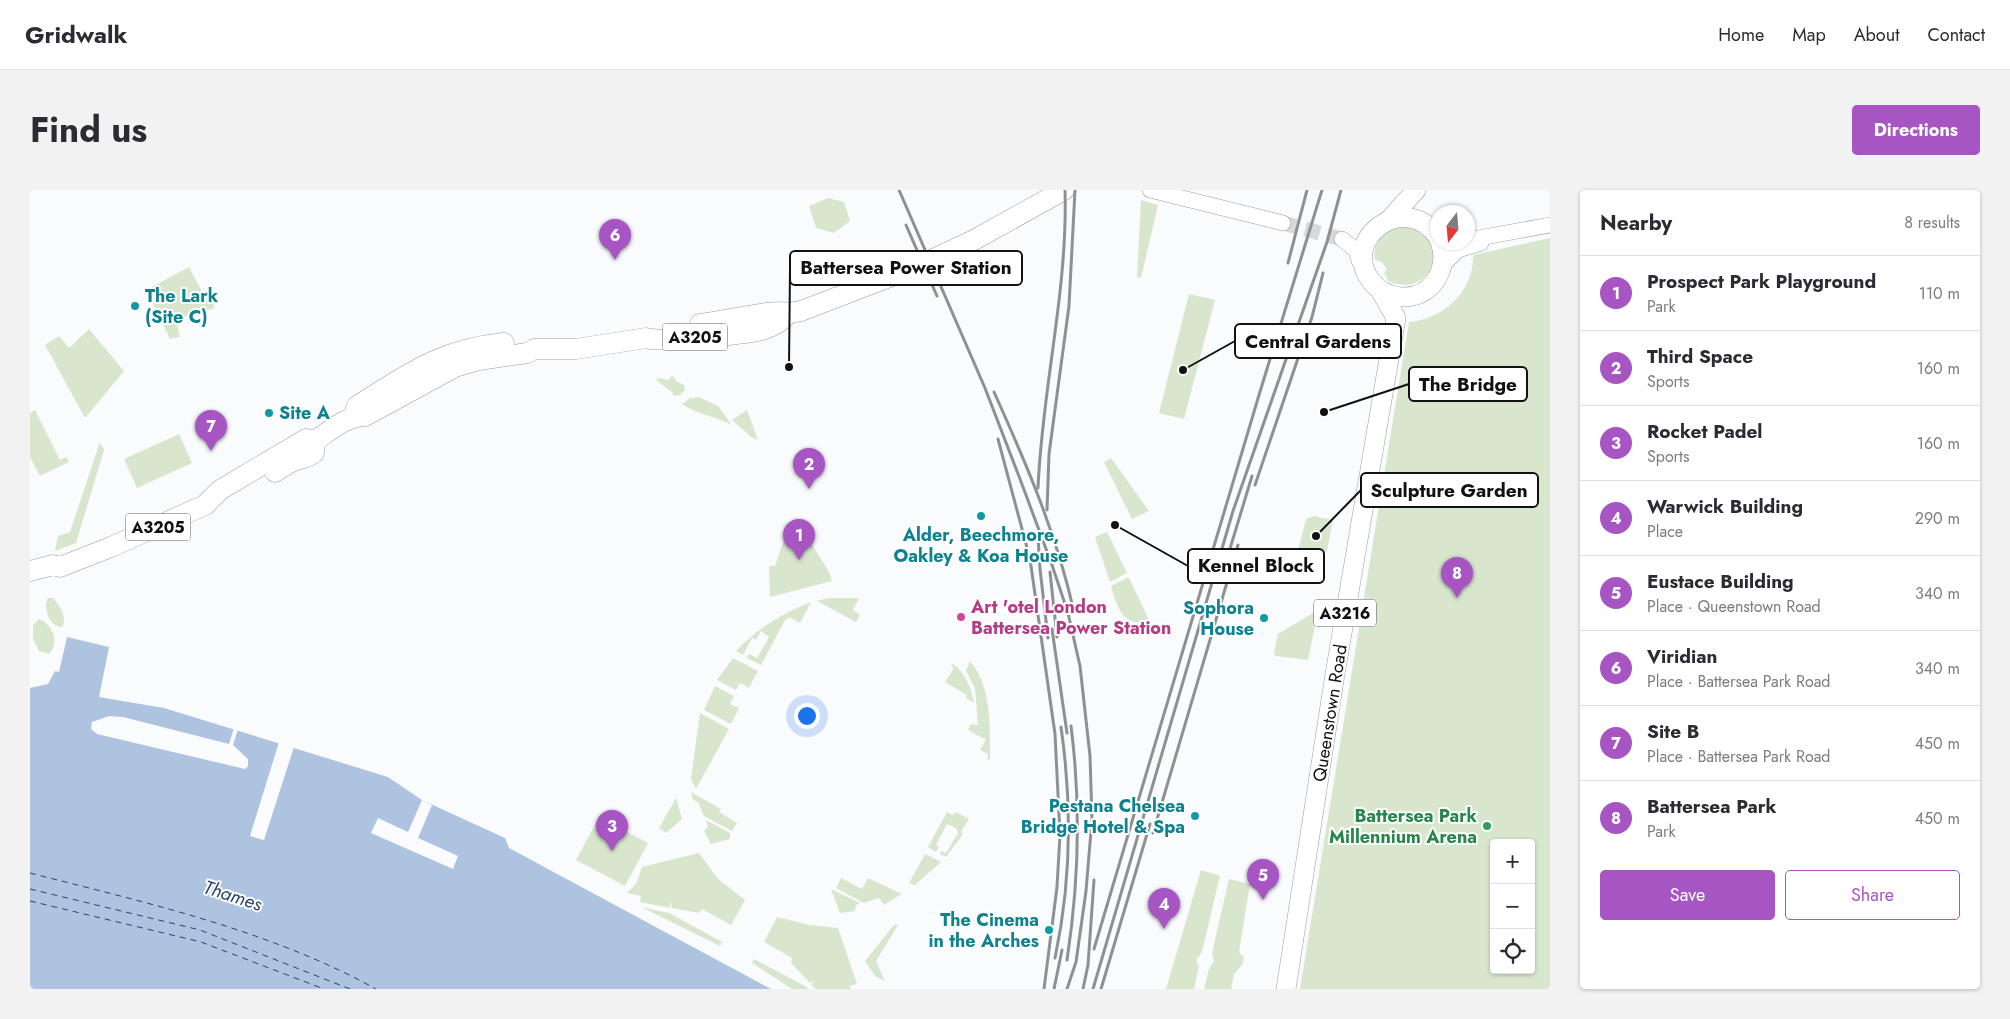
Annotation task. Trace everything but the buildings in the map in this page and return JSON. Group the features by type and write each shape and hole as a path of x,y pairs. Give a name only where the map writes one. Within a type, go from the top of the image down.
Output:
{"highway":[{"name":"A3205","path":"30,582 55,574 60,567 111,547 205,505 222,503 296,460 309,456 314,453 315,441 354,416 356,406 418,367 446,354 476,346 524,342 534,349 576,349 646,338 670,340 757,331 781,322 788,314 895,276 974,240 1064,190"},
{"name":"A3205","path":"30,571 52,565 60,567"}],"main road":[{"path":"1430,223 1416,192 1390,219 1379,225 1370,234 1365,246 1364,265 1370,280 1380,290 1396,318 1420,293 1433,284 1442,266 1441,250"},
{"path":"1390,219 1410,218 1430,230"},
{"path":"1380,290 1401,297 1420,293"},
{"name":"Queenstown Road","path":"1286,989 1336,672 1396,318"}],"street":[{"path":"1150,190 1283,223"},
{"path":"1442,266 1458,250 1498,236 1550,225"},
{"path":"1475,238 1489,235 1498,236"}],"green space":[{"path":"828,198 844,202 850,221 834,233 816,228 809,206"},
{"path":"1141,200 1158,205 1141,278 1137,277"},
{"path":"1395,226 1415,227 1430,242 1430,250 1434,250 1431,268 1427,274 1422,279 1410,284 1402,285 1388,281 1384,272 1387,270 1382,262 1375,260 1374,254 1377,244"},
{"path":"1550,238 1550,989 1300,989 1409,322 1422,320 1434,315 1455,301 1468,280 1472,268 1473,255"},
{"path":"189,267 203,294 207,292 215,308 176,319 180,337 170,339 146,290"},
{"path":"1189,294 1215,300 1184,419 1159,413"},
{"path":"89,329 124,371 85,418 45,345 59,336 69,348"},
{"path":"672,375 677,382 684,385 685,390 680,395 673,396 673,393 656,380 660,378 669,380"},
{"path":"699,397 718,406 732,425 694,411 682,404 690,398"},
{"path":"35,410 60,460 66,457 69,462 40,476 30,457 30,413"},
{"path":"747,410 758,440 751,437 732,420"},
{"path":"179,434 192,463 137,488 124,459"},
{"path":"100,442 104,450 76,543 55,551 58,536 70,532"},
{"path":"1111,458 1149,511 1132,519 1104,462"},
{"path":"1314,516 1333,520 1327,551 1304,566 1297,555 1306,519"},
{"path":"799,523 829,572 832,581 770,597 769,566 775,566 784,540"},
{"path":"1107,532 1127,573 1110,582 1095,537"},
{"path":"1129,578 1149,620 1133,622 1122,614 1111,586"},
{"path":"48,598 53,598 64,616 62,627 54,624 48,615 46,603"},
{"path":"828,598 859,598 853,610 860,615 856,622 817,601"},
{"path":"811,602 800,623 789,617 785,620 761,665 747,658 749,654 757,658 769,637 761,631 756,640 752,638 743,655 736,651 770,622"},
{"path":"1318,610 1308,660 1275,656 1278,634"},
{"path":"39,619 48,625 53,634 54,645 49,654 39,651 33,639 33,625"},
{"path":"733,658 758,671 749,688 740,683 736,690 717,680"},
{"path":"970,661 977,671 986,695 990,734 990,759 987,760 988,754 980,750 986,740 968,730 971,724 978,725 975,688 966,671"},
{"path":"952,664 964,676 974,703 966,698 967,695 945,682 954,668 951,666"},
{"path":"715,686 734,696 730,704 739,708 731,724 704,710"},
{"path":"700,713 729,729 696,789 691,779"},
{"path":"691,792 721,809 719,812 737,823 732,831 704,816 698,802 693,800"},
{"path":"676,798 682,819 666,833 659,828"},
{"path":"947,812 953,815 956,812 969,819 961,832 963,834 946,857 940,854 941,851 946,853 958,833 956,828 947,824 936,845 939,847 936,852 928,847"},
{"path":"599,817 648,843 625,886 576,860"},
{"path":"706,820 730,833 730,839 711,844 704,831 708,827"},
{"path":"699,853 718,879 745,900 731,925 702,909 699,913 672,908 671,902 670,908 640,902 641,896 627,893 636,884 642,867"},
{"path":"925,854 941,862 915,885 909,883"},
{"path":"1201,870 1220,876 1202,952 1196,960 1199,966 1194,989 1166,989"},
{"path":"841,878 862,889 868,878 902,894 884,905 879,898 864,903 836,888"},
{"path":"1229,879 1250,884 1239,952 1244,957 1242,965 1234,974 1231,989 1204,989 1209,969 1214,961 1212,953"},
{"path":"831,889 860,903 856,905 855,911 840,913"},
{"path":"641,907 669,913 722,942 720,946"},
{"path":"777,917 810,925 838,928 857,984 850,986 851,989 816,989 811,985 815,980 810,983 791,963 792,958 764,942"},
{"path":"894,925 898,925 876,961 885,981 875,976 865,961"},
{"path":"754,959 808,989 792,989 752,963"}],"water":[{"name":"Thames","path":"67,637 109,647 99,697 164,708 388,777 422,800 505,838 509,848 771,989 30,989 30,688 48,684 55,671 59,672"}],"pier":[{"path":"109,716 123,717 229,744 234,728 238,729 233,745 248,759 248,766 245,769 97,734 91,729 92,722"},
{"path":"279,742 294,747 264,840 250,836"},
{"path":"422,800 432,805 418,838 458,856 453,869 371,833 378,818 408,832"}],"ferry route":[{"path":"30,873 163,907 250,934 335,968 376,989"},
{"path":"30,889 200,930 350,989"},
{"path":"30,901 201,942 324,989"}],"tunnel":[{"path":"1283,223 1342,239"}],"railway":[{"path":"899,190 985,388 1020,479 1068,613 1080,666 1090,756 1092,819 1086,891 1076,962 1067,989"},
{"path":"1038,488 1044,413 1063,265 1065,190"},
{"path":"1047,510 1049,454 1069,306 1075,190"},
{"path":"1288,263 1307,190"},
{"path":"1094,949 1322,190"},
{"path":"1093,989 1233,511 1327,242 1341,190"},
{"path":"906,225 937,296"},
{"path":"1255,485 1312,317 1323,273"},
{"path":"994,392 1050,527 1074,612"},
{"path":"998,439 1030,559 1055,734 1060,835 1057,887 1044,989"},
{"path":"1229,552 1252,476"},
{"path":"1038,536 1048,638"},
{"path":"1153,833 1238,545"},
{"path":"1050,572 1057,637"},
{"path":"1052,629 1067,733"},
{"path":"1067,960 1074,902 1077,843 1076,784 1071,726"},
{"path":"1055,958 1064,901 1068,843 1067,785 1061,727"},
{"path":"1101,989 1150,824"},
{"path":"1083,989 1088,965 1094,880"},
{"path":"1054,989 1062,950"}],"place":[{"name":"Viridian","path":"615,260"},
{"name":"The Lark (Site C)","path":"135,306"},
{"name":"Battersea Power Station","path":"789,367"},
{"name":"Central Gardens","path":"1183,370"},
{"name":"The Bridge","path":"1324,412"},
{"name":"Site A","path":"269,413"},
{"name":"Site B","path":"211,451"},
{"name":"Third Space","path":"809,489"},
{"name":"Alder, Beechmore, Oakley & Koa House","path":"981,516"},
{"name":"Kennel Block","path":"1115,525"},
{"name":"Sculpture Garden","path":"1316,536"},
{"name":"Prospect Park Playground","path":"799,560"},
{"name":"Battersea Park","path":"1457,598"},
{"name":"Art 'otel London Battersea Power Station","path":"961,617"},
{"name":"Sophora House","path":"1264,618"},
{"name":"Pestana Chelsea Bridge Hotel & Spa","path":"1195,816"},
{"name":"Battersea Park Millennium Arena","path":"1487,826"},
{"name":"Rocket Padel","path":"612,851"},
{"name":"Eustace Building","path":"1263,900"},
{"name":"Warwick Building","path":"1164,929"},
{"name":"The Cinema in the Arches","path":"1049,930"}]}
